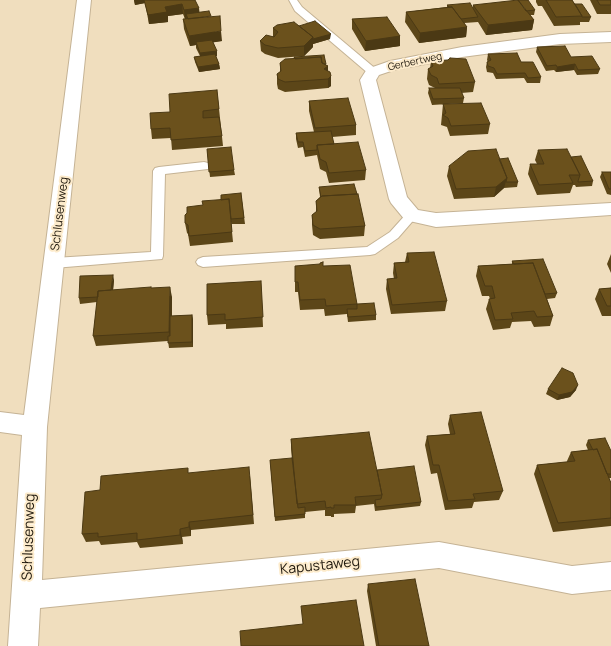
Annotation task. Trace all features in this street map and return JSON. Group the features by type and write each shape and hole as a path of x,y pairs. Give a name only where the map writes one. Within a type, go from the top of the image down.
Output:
{"street":[{"name":"Schlusenweg","path":"23,646 27,595 35,427 84,0"},
{"name":"Gerbertweg","path":"412,215 398,199 368,80 373,72 390,66 509,45 611,37"},
{"path":"412,215 436,220 611,209"},
{"path":"0,422 35,427"},
{"name":"Kapustaweg","path":"27,595 439,555 572,580 611,576"}],"lane":[{"path":"293,0 298,9 373,72"},
{"path":"54,263 157,256 159,171 204,166"},
{"path":"203,262 370,251 394,235 412,215"}],"building":[{"path":"144,0 195,0 199,8 184,10 182,4 165,7 167,12 148,15"},
{"path":"518,0 534,20 488,25 473,5"},
{"path":"518,0 528,0 535,10 526,11"},
{"path":"546,0 572,0 582,16 556,17"},
{"path":"597,0 611,0 611,5 600,5"},
{"path":"470,3 478,17 461,19 452,7 447,5"},
{"path":"575,4 582,4 591,17 582,17"},
{"path":"452,7 467,27 420,33 406,12"},
{"path":"209,11 211,16 188,19 186,14"},
{"path":"220,16 221,31 189,36 183,19"},
{"path":"387,17 400,36 366,41 352,19"},
{"path":"315,21 331,34 313,39 313,37 299,26"},
{"path":"294,22 313,37 304,46 278,48 265,45 260,41 266,35 274,37 278,32 273,28 277,25"},
{"path":"212,40 217,51 200,53 196,42"},
{"path":"565,46 571,57 592,56 600,69 578,70 575,64 557,67 556,65 547,66 537,47"},
{"path":"517,53 521,62 533,62 541,77 528,78 525,73 497,74 494,68 488,66 487,62 491,60 488,54"},
{"path":"215,54 219,64 198,67 194,57"},
{"path":"324,55 326,64 322,63 321,57 295,59 294,57"},
{"path":"321,57 322,63 328,66 324,69 330,72 331,76 328,79 285,82 278,79 277,74 281,71 280,63 285,59"},
{"path":"450,58 466,59 475,82 439,84 437,78 431,75 428,69 433,66 431,61 448,60"},
{"path":"429,88 460,88 464,98 433,99"},
{"path":"217,90 219,109 203,111 203,118 219,117 222,136 171,140 170,128 151,129 150,113 170,112 169,94"},
{"path":"348,98 356,125 315,128 309,101"},
{"path":"481,103 490,124 451,126 448,118 443,115 446,113 443,104"},
{"path":"331,131 334,144 317,145 317,150 305,151 303,142 298,142 296,133"},
{"path":"358,142 366,170 329,173 326,162 320,159 317,145"},
{"path":"231,147 234,170 209,172 207,149"},
{"path":"496,149 507,178 496,187 456,189 449,166 468,151"},
{"path":"567,149 580,175 569,175 573,183 539,185 530,164 544,164 538,150"},
{"path":"581,156 593,181 578,182 580,175 571,157"},
{"path":"508,158 518,182 506,182 507,178 499,159"},
{"path":"602,172 611,172 611,189 609,189"},
{"path":"354,184 357,194 321,197 319,187"},
{"path":"241,193 244,218 231,219 229,199 221,200 221,195"},
{"path":"358,194 365,226 320,229 313,225 312,215 317,211 316,201 322,196"},
{"path":"229,199 232,232 189,236 188,225 185,223 187,207 203,205 202,201"},
{"path":"434,252 447,301 392,305 387,279 397,278 394,263 409,262 407,253"},
{"path":"543,259 557,293 545,294 533,263 514,264 512,261"},
{"path":"323,262 323,266 350,265 357,304 326,306 325,299 300,300 298,282 295,282 295,266 320,264"},
{"path":"533,263 553,316 537,317 534,311 511,313 513,319 495,320 489,299 495,298 492,286 485,286 478,266"},
{"path":"113,275 111,290 98,291 98,297 79,298 80,276"},
{"path":"261,281 263,317 225,320 225,314 207,315 207,284"},
{"path":"170,287 169,332 93,336 98,291"},
{"path":"611,288 611,306 607,306 599,289"},
{"path":"374,303 376,315 348,317 347,309 357,309 357,304"},
{"path":"192,315 192,342 168,343 168,336 170,336 170,316"},
{"path":"562,368 573,373 578,385 572,392 559,395 548,389"},
{"path":"481,412 503,491 473,494 475,499 448,501 439,465 433,465 427,436 455,434 450,415"},
{"path":"369,432 382,495 355,497 356,505 334,505 334,508 326,508 325,501 297,504 291,439"},
{"path":"605,438 611,451 611,474 607,474 597,449 593,450 588,440"},
{"path":"597,449 611,483 611,518 558,523 537,465 575,461 571,452"},
{"path":"292,458 298,508 305,507 305,514 275,517 270,460"},
{"path":"414,466 421,502 376,507 375,500 381,499 382,495 377,470"},
{"path":"249,467 253,515 189,522 189,527 180,529 180,535 137,540 137,533 98,537 98,533 82,534 85,492 100,490 101,476 188,468 188,473"},
{"path":"415,579 429,646 379,646 368,584"},
{"path":"356,600 364,646 241,646 240,631 303,624 301,606"}]}
